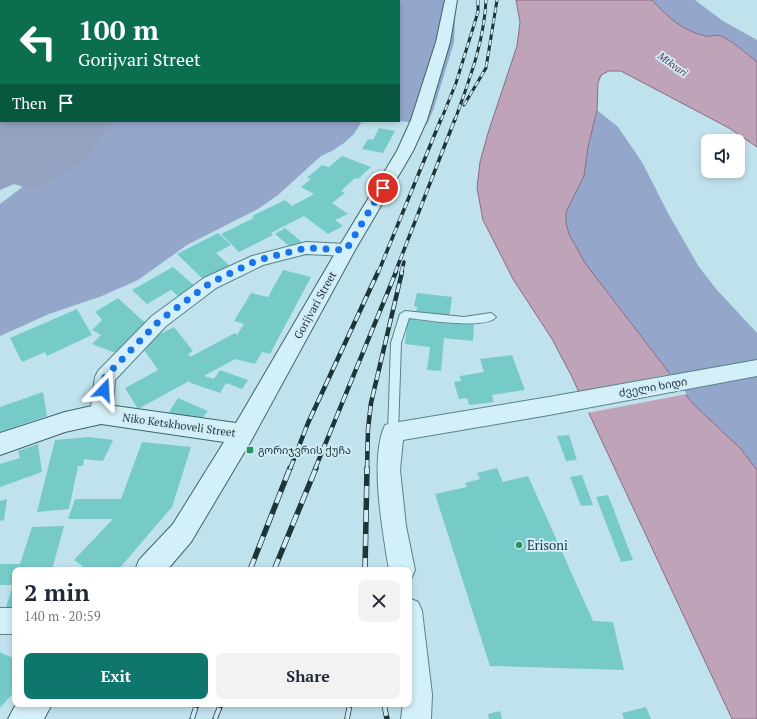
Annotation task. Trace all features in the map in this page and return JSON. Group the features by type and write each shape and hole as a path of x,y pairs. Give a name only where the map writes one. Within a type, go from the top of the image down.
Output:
{"main road":[{"name":"Gorijvari Street","path":"152,567 182,533 242,434 346,250 405,150 419,120 443,42 451,0"},
{"name":"Niko Ketskhoveli Street","path":"0,444 65,422 101,414 242,434"},
{"path":"24,719 34,707"}],"street":[{"path":"101,414 105,377 159,321 210,283 258,260 306,248 346,250"},
{"name":"ძველი ხიდი","path":"393,432 548,406 757,368"},
{"path":"393,432 389,470 394,526 401,567"},
{"path":"0,621 12,621"},
{"path":"412,639 418,694 416,719"}],"lane":[{"path":"393,432 396,342 405,314 464,321 491,318"}],"shaded area":[{"path":"400,0 456,0 454,42 434,108 427,124 400,121"},
{"path":"652,0 695,0 723,21 757,40 757,62 724,37 719,35 706,36 697,34 683,27 670,18"},
{"path":"597,110 618,127 642,162 669,215 699,267 717,290 757,333 757,470 740,448 693,404 585,263 569,234 566,223 566,212 584,176 588,147"},
{"path":"0,122 112,122 83,162 33,190 14,184 0,190"},
{"path":"100,122 361,122 354,134 344,143 321,156 278,195 258,209 187,245 138,280 102,296 49,314 0,336 0,204 46,169"}],"water":[{"name":"Mtkvari","path":"516,0 652,0 670,18 683,27 697,34 706,36 719,35 724,37 757,62 757,147 745,139 745,134 738,134 621,71 609,71 601,75 598,83 597,110 588,147 584,176 566,212 566,223 569,234 585,263 693,404 740,448 757,470 757,719 732,719 571,375 552,339 513,279 483,220 477,188 480,162 517,46 520,22"}],"pier":[{"path":"672,374 687,394 587,413 577,392"}],"building":[{"path":"379,128 395,131 383,153 362,149 368,139 373,140"},
{"path":"342,156 371,167 358,179 355,178 341,191 345,193 332,203 348,214 335,220 343,226 328,234 304,216 271,233 273,235 239,252 221,234 254,218 252,216 285,200 292,206 314,194 301,187 311,179 307,178 322,165 329,167"},
{"path":"285,228 303,243 289,246 275,234"},
{"path":"218,233 231,245 216,253 229,265 204,280 177,254"},
{"path":"173,267 196,287 179,297 171,290 147,304 132,290"},
{"path":"283,270 311,277 270,354 262,352 255,364 235,359 204,376 214,379 220,370 248,380 242,389 226,383 220,393 189,381 138,409 125,388 158,370 140,344 174,327 193,351 188,354 190,357 235,333 237,335 244,324 234,321 251,293 268,297"},
{"path":"417,293 452,297 449,319 416,315 417,307 414,306"},
{"path":"118,298 143,321 150,324 121,355 92,344 101,335 92,330 102,320 95,312"},
{"path":"77,309 92,335 47,356 45,352 22,362 10,338"},
{"path":"408,316 474,323 473,341 444,338 441,371 427,370 430,347 405,344"},
{"path":"512,355 525,390 492,395 494,402 469,405 467,398 459,399 454,382 461,381 460,376 484,372 480,359"},
{"path":"43,392 47,416 0,432 0,407"},
{"path":"178,398 208,411 198,423 168,414"},
{"path":"569,435 577,460 566,461 557,436"},
{"path":"89,437 113,440 103,461 84,459 83,466 78,466 69,509 37,512 55,440"},
{"path":"142,442 191,447 172,507 121,567 84,567 74,560 113,519 68,519 75,499 121,499"},
{"path":"38,444 42,472 0,487 0,464 20,458 18,451"},
{"path":"497,468 503,482 528,476 593,621 613,622 624,670 490,666 435,494 467,487 465,483 480,479 477,473"},
{"path":"582,475 593,505 581,506 570,477"},
{"path":"608,495 633,560 621,562 596,497"},
{"path":"7,499 4,520 0,521 0,501"},
{"path":"64,526 53,567 12,567 12,585 0,585 0,564 20,564 32,527"},
{"path":"12,588 12,609 5,610"},
{"path":"0,652 12,658 12,694 0,708"},
{"path":"646,707 651,719 624,719 622,713"},
{"path":"500,711 502,719 489,719 488,714"}],"railway":[{"path":"441,120 456,83 478,12 478,0"},
{"path":"455,120 479,46 485,16 486,0"},
{"path":"464,105 486,68 497,0"},
{"path":"378,273 441,119"},
{"path":"395,273 455,119"},
{"path":"401,273 404,262"},
{"path":"290,469 308,423 378,272"},
{"path":"315,469 396,272"},
{"path":"367,469 368,429 371,403 402,272"},
{"path":"251,567 290,468"},
{"path":"275,567 316,468"},
{"path":"365,567 367,468"},
{"path":"192,719 196,707"},
{"path":"215,719 220,707"},
{"path":"347,719 349,707"},
{"path":"385,707 387,719"}],"place":[{"name":"გორიჯვრის ქუჩა","path":"250,450"},
{"name":"Erisoni","path":"519,545"}],"route":[{"path":"104,390 105,377 159,321 210,283 258,260 306,248 346,250 383,188"}]}
